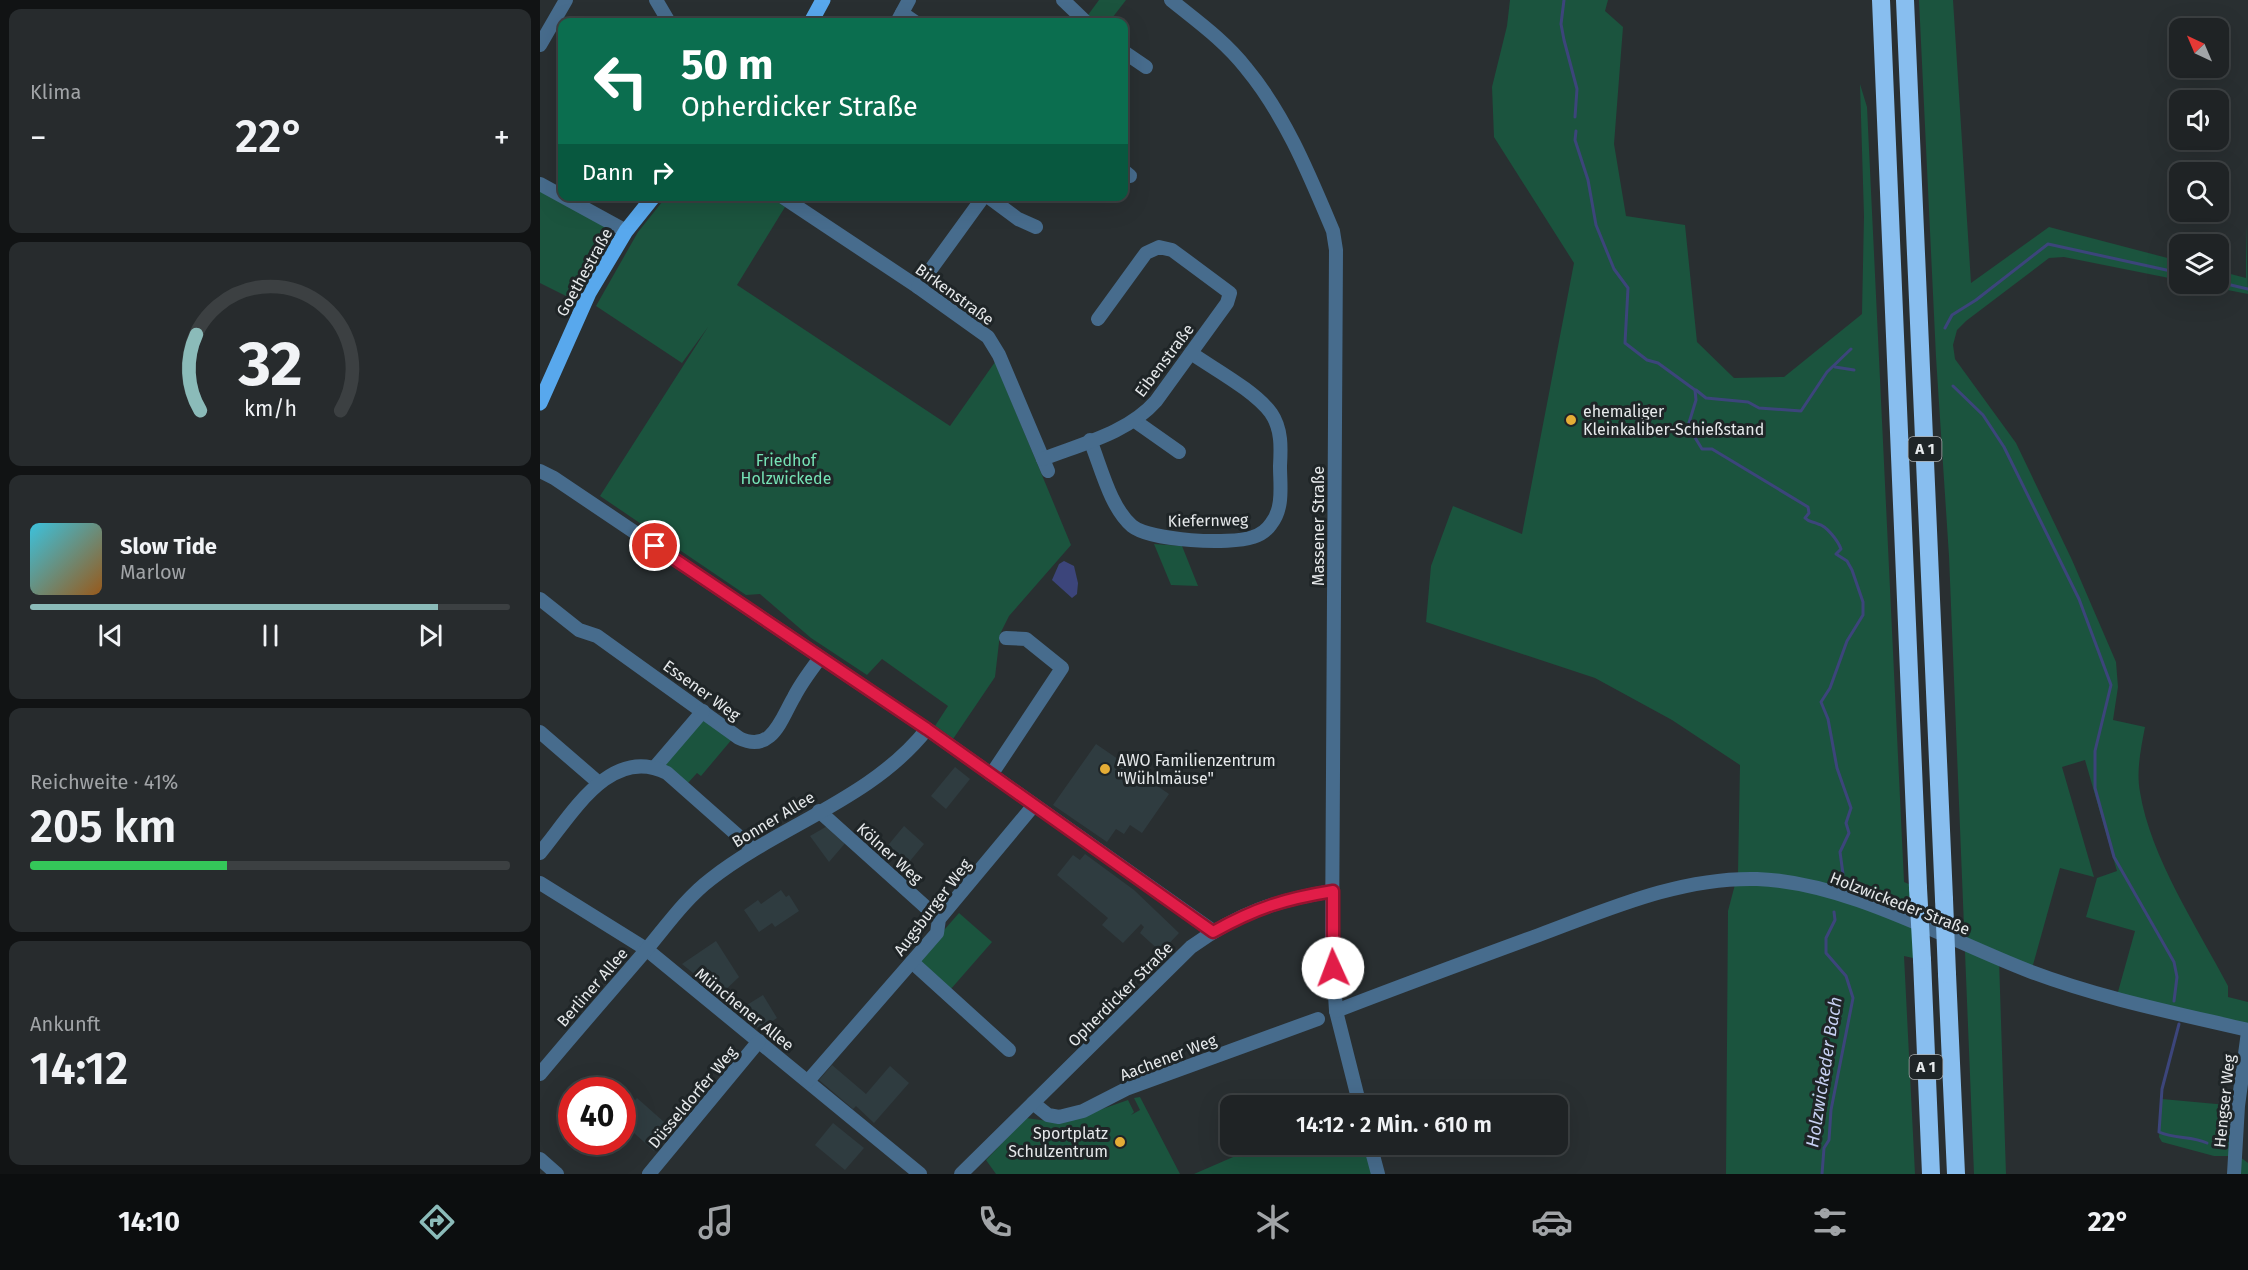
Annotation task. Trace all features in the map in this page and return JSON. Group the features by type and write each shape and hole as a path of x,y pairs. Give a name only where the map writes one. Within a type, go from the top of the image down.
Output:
{"highway":[{"name":"A 1","path":"1881,0 1931,1174"},
{"name":"A 1","path":"1905,0 1956,1174"}],"main road":[{"path":"814,18 823,0"},
{"name":"Goethestraße","path":"540,403 589,293 626,231 650,201"}],"street":[{"path":"540,45 544,28 566,0"},
{"path":"656,0 667,18"},
{"path":"899,18 909,0"},
{"path":"1063,0 1082,18"},
{"name":"Massener Straße","path":"1171,0 1221,41 1246,66 1271,101 1333,231 1336,250 1332,946 1336,1011 1357,1095"},
{"path":"1128,55 1146,68"},
{"path":"540,184 558,194"},
{"path":"571,201 626,231"},
{"name":"Birkenstraße","path":"789,201 976,326 992,342 1046,465"},
{"path":"918,287 981,201"},
{"path":"992,201 1018,219 1036,227"},
{"name":"Eibenstraße","path":"1046,465 1090,440 1135,421 1156,401 1227,303 1230,293 1172,249 1159,247 1146,254 1098,319"},
{"name":"Kiefernweg","path":"1090,440 1117,506 1126,520 1139,531 1161,538 1239,539 1253,537 1265,530 1273,521 1280,505 1281,446 1277,424 1260,402 1191,353"},
{"path":"1135,421 1179,452"},
{"path":"540,471 927,729 1213,932"},
{"path":"540,481 562,486"},
{"name":"Essener Weg","path":"540,600 579,630 597,636 745,741 757,742 767,739 779,728 795,694 820,658"},
{"path":"991,775 1062,668 1026,639 1006,638"},
{"path":"655,767 703,711"},
{"name":"Bonner Allee","path":"646,950 692,896 753,849 883,773 916,743 927,729"},
{"path":"540,732 599,783"},
{"path":"540,853 599,783 621,769 640,765 655,767 667,773 753,849"},
{"name":"Augsburger Weg","path":"808,1081 937,933 939,919 1034,805"},
{"name":"Kölner Weg","path":"819,811 939,919"},
{"name":"Holzwickeder Straße","path":"1336,1011 1636,899 1715,880 1756,879 1795,883 1847,897 2068,985 2130,1003 2248,1031"},
{"name":"Münchener Allee","path":"540,883 646,950 920,1174"},
{"name":"Opherdicker Straße","path":"961,1174 1191,947 1252,911 1286,899 1333,891"},
{"name":"Berliner Allee","path":"542,1067 646,950"},
{"path":"912,962 1009,1050"},
{"name":"Aachener Weg","path":"1033,1103 1048,1115 1059,1117 1083,1111 1136,1085 1318,1019"},
{"name":"Hengser Weg","path":"2234,1174 2238,1106 2248,1031"},
{"name":"Düsseldorfer Weg","path":"649,1174 759,1041"},
{"path":"1373,1155 1378,1174"},
{"path":"540,1159 557,1174"}],"shaded area":[{"name":"AWO Familienzentrum \"Wühlmäuse\"","path":"1096,744 1169,794 1142,833 1130,825 1124,834 1116,829 1107,842 1053,805"},
{"path":"955,767 970,779 946,809 931,796"},
{"path":"829,825 847,841 829,862 810,836"},
{"path":"904,826 924,844 905,867 885,849"},
{"path":"1085,854 1134,890 1179,933 1161,952 1140,933 1144,927 1141,924 1123,943 1102,925 1108,918 1057,875 1073,855 1080,860"},
{"path":"781,890 786,897 789,895 799,911 775,927 772,923 759,932 744,910 758,900 761,904"},
{"path":"716,941 739,977 720,995 682,964"},
{"path":"763,995 777,1018 760,1029 746,1018 742,1008"},
{"path":"832,1065 866,1094 890,1066 909,1083 874,1123 856,1106 853,1109 819,1080"},
{"path":"636,1099 673,1130 654,1151 636,1135"},
{"path":"833,1123 864,1148 845,1170 815,1145"}],"green space":[{"path":"1099,0 1126,0 1112,18 1091,18 1088,15"},
{"path":"1510,0 1608,0 1605,11 1623,27 1614,144 1626,216 1685,225 1697,342 1734,378 1784,377 1862,314 1864,216 1860,84 1867,107 1904,882 1918,888 1922,960 1904,956 1915,1174 1726,1174 1728,911 1738,873 1740,765 1672,720 1595,678 1426,622 1431,566 1453,506 1522,534 1574,263 1494,137 1492,87 1507,26"},
{"path":"1919,0 1953,0 1971,283 2049,227 2169,258 2169,278 2064,257 2049,258 1966,321 1957,330 1953,345 1955,359 2016,443 2072,560 2116,662 2118,687 2113,720 2145,727 2140,760 2140,792 2145,816 2164,866 2228,986 2228,997 2248,1002 2248,1030 2116,999 2135,931 2086,917 2097,878 2117,871 2085,760 2062,767 2094,877 2060,868 2031,972 1999,960 2006,1174 1974,1174 1949,556 1936,357"},
{"path":"540,190 614,229 574,300 540,283"},
{"name":"Friedhof Holzwickede","path":"663,201 776,201 785,207 737,285 950,426 995,362 1071,545 1009,616 1000,634 995,677 953,739 935,726 948,706 882,659 867,675 811,638 760,594 746,595 600,496 708,327 682,363 596,306 638,232"},
{"path":"2246,224 2248,294 2229,290 2229,274 2246,278"},
{"path":"1154,544 1182,546 1198,586 1171,585"},
{"path":"704,719 733,738 701,776 697,773 687,784 666,766 666,761"},
{"path":"959,913 992,942 950,990 917,961"},
{"path":"1140,1097 1180,1174 996,1174 986,1160 1026,1118 1062,1123 1128,1100 1134,1112 1131,1115 1140,1110 1134,1098"},
{"path":"2162,1099 2238,1106 2240,1157 2248,1163 2248,1174 2234,1174 2235,1156 2214,1156 2162,1142 2159,1137"},
{"path":"1238,1155 1371,1155 1376,1174 1194,1174"}],"water":[{"path":"1064,561 1074,566 1078,583 1077,594 1072,598 1052,580 1059,564"}],"waterway":[{"name":"Holzwickeder Bach","path":"1564,0 1561,24 1577,89 1575,117"},
{"name":"Holzwickeder Bach","path":"1576,131 1575,140 1588,180 1596,225 1614,269 1628,288 1625,343 1647,360 1658,363 1695,390 1696,400 1688,426 1702,449 1712,449 1808,507 1809,513 1805,518 1821,525 1832,534 1841,549 1836,554 1847,561 1852,570 1863,602 1863,615 1847,641 1830,688 1821,702 1828,719 1837,768 1851,808 1846,823 1849,833 1840,852 1843,874"},
{"path":"1945,328 1952,315 1976,300 2048,244 2169,271"},
{"path":"2229,285 2248,289"},
{"path":"1696,390 1706,398 1748,402 1759,408 1801,411 1827,372 1851,349"},
{"path":"1835,367 1854,370"},
{"path":"1953,386 1983,415 2004,447 2079,599 2111,685 2095,751 2095,788 2114,857 2174,962 2177,977 2174,1001"},
{"name":"Holzwickeder Bach","path":"1822,1174 1824,1148 1829,1140 1831,1110 1853,998 1846,976 1826,953 1826,938 1835,920 1834,912"},
{"path":"2179,1024 2162,1089 2159,1132 2207,1143"}],"place":[{"name":"ehemaliger Kleinkaliber-Schießstand","path":"1571,420"},
{"name":"AWO Familienzentrum \"Wühlmäuse\"","path":"1105,769"},
{"name":"Sportplatz Schulzentrum","path":"1120,1142"}],"route":[{"path":"655,546 927,729 1213,932 1252,911 1286,899 1333,891 1333,968"}]}
